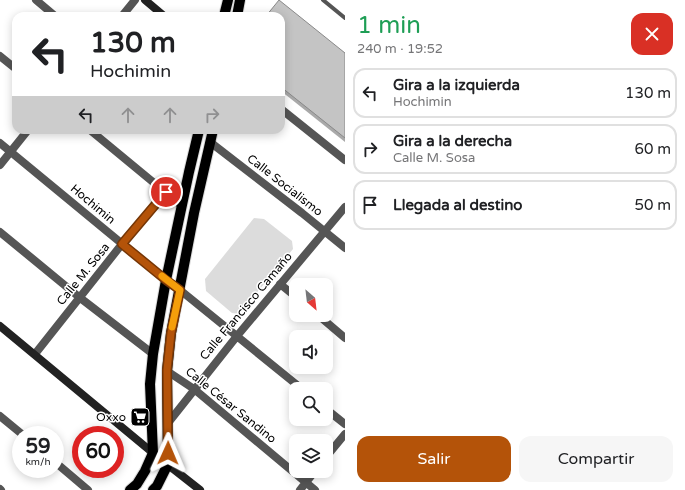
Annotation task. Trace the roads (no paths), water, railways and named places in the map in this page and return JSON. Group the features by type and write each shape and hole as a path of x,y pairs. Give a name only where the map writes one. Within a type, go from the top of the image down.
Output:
{"main road":[{"path":"145,0 159,12"},
{"path":"225,12 228,0"},
{"path":"238,12 240,0"},
{"path":"130,490 137,484 153,453 150,384 152,354 196,134"},
{"path":"153,490 157,486 168,464 167,370 171,333 194,213 212,134"},
{"path":"0,326 200,490"}],"street":[{"path":"36,0 50,12"},
{"path":"125,12 135,0"},
{"path":"0,56 12,66"},
{"path":"285,112 345,160"},
{"path":"0,165 25,134"},
{"path":"95,134 182,206"},
{"name":"Calle Socialismo","path":"210,142 345,248"},
{"name":"Hochimin","path":"0,143 166,280 293,382"},
{"name":"Calle M. Sosa","path":"34,354 122,244 166,192"},
{"name":"Calle Francisco Camaño","path":"168,423 237,336 345,207"},
{"path":"0,232 79,297 152,354"},
{"path":"280,284 289,291"},
{"path":"326,322 345,338"},
{"name":"Calle César Sandino","path":"167,370 194,389 315,490"},
{"path":"333,414 345,424"},
{"path":"0,416 12,426"},
{"path":"333,449 345,434"},
{"path":"64,470 88,490"},
{"path":"300,490 309,478"}],"lane":[{"path":"323,0 345,18"}],"place":[{"name":"Oxxo","path":"140,417"}]}
